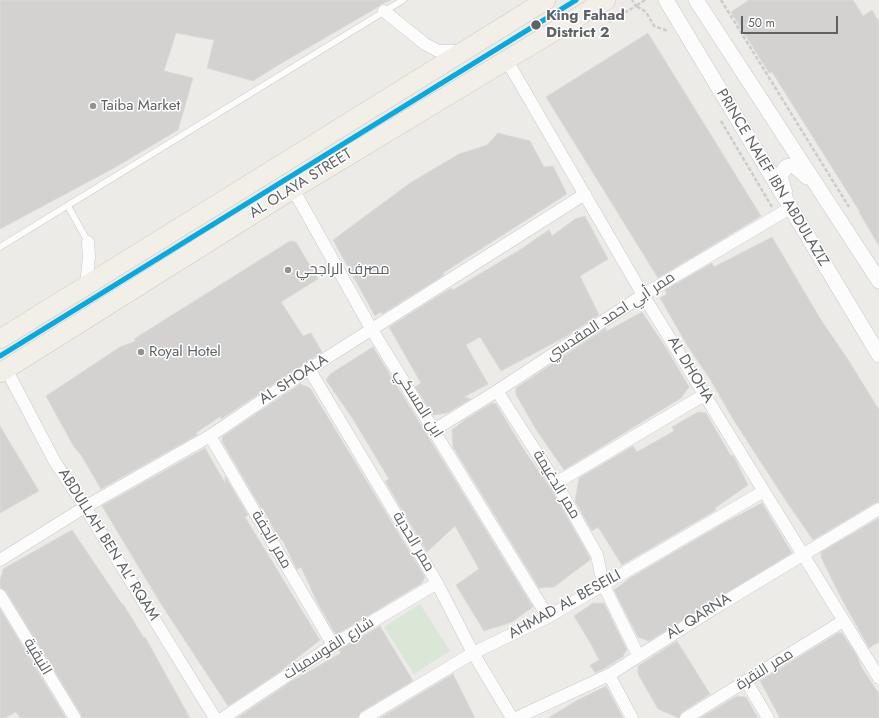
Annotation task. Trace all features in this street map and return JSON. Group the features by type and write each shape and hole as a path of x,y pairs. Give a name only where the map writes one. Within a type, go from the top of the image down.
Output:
{"main road":[{"name":"AL OLAYA STREET","path":"1,338 546,0"},
{"name":"AL OLAYA STREET","path":"3,371 293,189 606,0"}],"street":[{"name":"PRINCE NAIEF IBN ABDULAZIZ","path":"666,0 879,355"},
{"name":"PRINCE NAIEF IBN ABDULAZIZ","path":"696,0 815,184 875,265 879,281"},
{"path":"384,11 425,44 438,51 462,51"},
{"name":"AL DHOHA","path":"506,59 643,295 879,678"},
{"path":"790,208 780,176 786,167 794,165 815,184"},
{"name":"ابن المسكي","path":"293,189 372,330 548,617"},
{"name":"AL SHOALA","path":"0,560 85,507 210,436 309,370 585,194"},
{"name":"ممر أبي احمد المقدسي","path":"434,430 643,295 790,208"},
{"path":"86,285 89,257 88,242"},
{"name":"ممر الحدبة","path":"309,370 437,583 472,653 512,718"},
{"name":"ABDULLAH BEN AL' RQAM","path":"3,371 56,462 215,718"},
{"name":"ممر الدغيمة","path":"497,390 556,483 597,555 603,584 638,655"},
{"path":"556,483 704,394"},
{"name":"ممر الجفة","path":"210,436 333,645"},
{"name":"AHMAD AL BESEILI","path":"366,718 472,653 548,617 764,491"},
{"name":"AL QARNA","path":"516,718 609,675 638,655 879,509"},
{"name":"شارع القوسميات","path":"223,718 333,645 437,583"},
{"name":"النبقية","path":"0,595 75,718"},
{"name":"ممر النقرة","path":"686,718 843,621"},
{"path":"609,675 632,718"},
{"path":"746,681 768,718"},
{"path":"537,707 544,718"}],"lane":[{"path":"0,247 403,0"},
{"path":"68,206 88,242"}],"path":[{"path":"632,0 636,6 646,12 654,26 667,30"},
{"path":"609,22 645,0"},
{"path":"721,0 850,209"}],"green space":[{"path":"420,604 450,651 414,674 384,627"}],"building":[{"name":"Taiba Market","path":"0,0 391,0 381,4 253,81 207,68 214,40 176,33 164,71 193,78 178,130 114,168 0,229"},
{"path":"749,0 853,0 863,16 872,10 879,22 879,246 860,212 772,72 769,73 731,12"},
{"path":"648,33 761,216 658,278 546,97"},
{"path":"498,133 530,141 544,167 553,166 567,194 443,273 444,275 382,314 381,312 375,316 333,240 410,183 459,154 487,145"},
{"path":"585,216 608,259 580,276 599,315 565,337 501,371 480,337 466,345 488,384 464,397 471,399 447,413 433,415 415,387 421,383 389,327 451,288 453,290 518,251 549,230 552,236 575,219"},
{"path":"772,237 821,320 849,361 879,410 879,502 813,540 733,419 660,298 667,294 665,290 712,263 714,267"},
{"path":"290,241 296,242 318,279 281,302 303,336 311,333 322,352 221,419 221,416 196,433 197,435 101,489 81,455 74,447 46,396 120,347 136,341 134,339"},
{"path":"642,312 668,351 689,387 681,398 564,470 537,431 516,395 516,388 606,328 607,331"},
{"path":"373,347 533,607 512,622 484,631 456,585 479,569 455,526 427,552 385,481 389,479 353,419 326,380 330,374"},
{"path":"300,384 310,388 425,577 422,583 336,635 318,604 301,567 297,570 283,541 277,535 262,507 261,508 223,443 222,437"},
{"path":"492,403 496,404 526,453 550,487 590,558 590,560 554,587 539,588 453,447 452,430 463,421"},
{"path":"698,412 706,413 731,456 733,455 748,485 715,508 716,510 622,565 598,527 592,531 575,501 579,478 633,446 637,452 674,431 672,427"},
{"path":"0,426 39,491 0,513"},
{"path":"205,448 225,483 225,476 248,515 245,517 320,640 278,673 228,706 161,604 102,506"},
{"path":"762,503 792,553 649,641 638,637 614,590 630,578 724,523"},
{"path":"879,518 879,642 869,648 840,596 821,557 821,552"},
{"path":"72,530 123,604 144,638 145,637 190,718 82,718 6,591 0,588 3,569"},
{"path":"593,603 604,603 627,650 623,655 624,656 595,673 590,665 599,660 574,616"},
{"path":"0,609 66,718 20,718 16,712 5,718 0,718"},
{"path":"380,626 413,681 361,712 358,718 237,718 292,681 341,653 339,650"},
{"path":"838,633 842,633 879,694 879,718 780,718 760,681"},
{"path":"677,641 710,694 682,712 679,718 658,709 638,674 638,666"},
{"path":"453,674 475,718 380,718"},
{"path":"606,686 623,718 548,718 576,701"},
{"path":"737,696 746,697 758,718 700,718"}],"transit line":[{"path":"0,356 576,0"}],"place":[{"name":"King Fahad District 2","path":"536,25"},
{"name":"Taiba Market","path":"93,106"},
{"name":"مصرف الراجحي","path":"288,270"},
{"name":"Royal Hotel","path":"141,352"}]}
